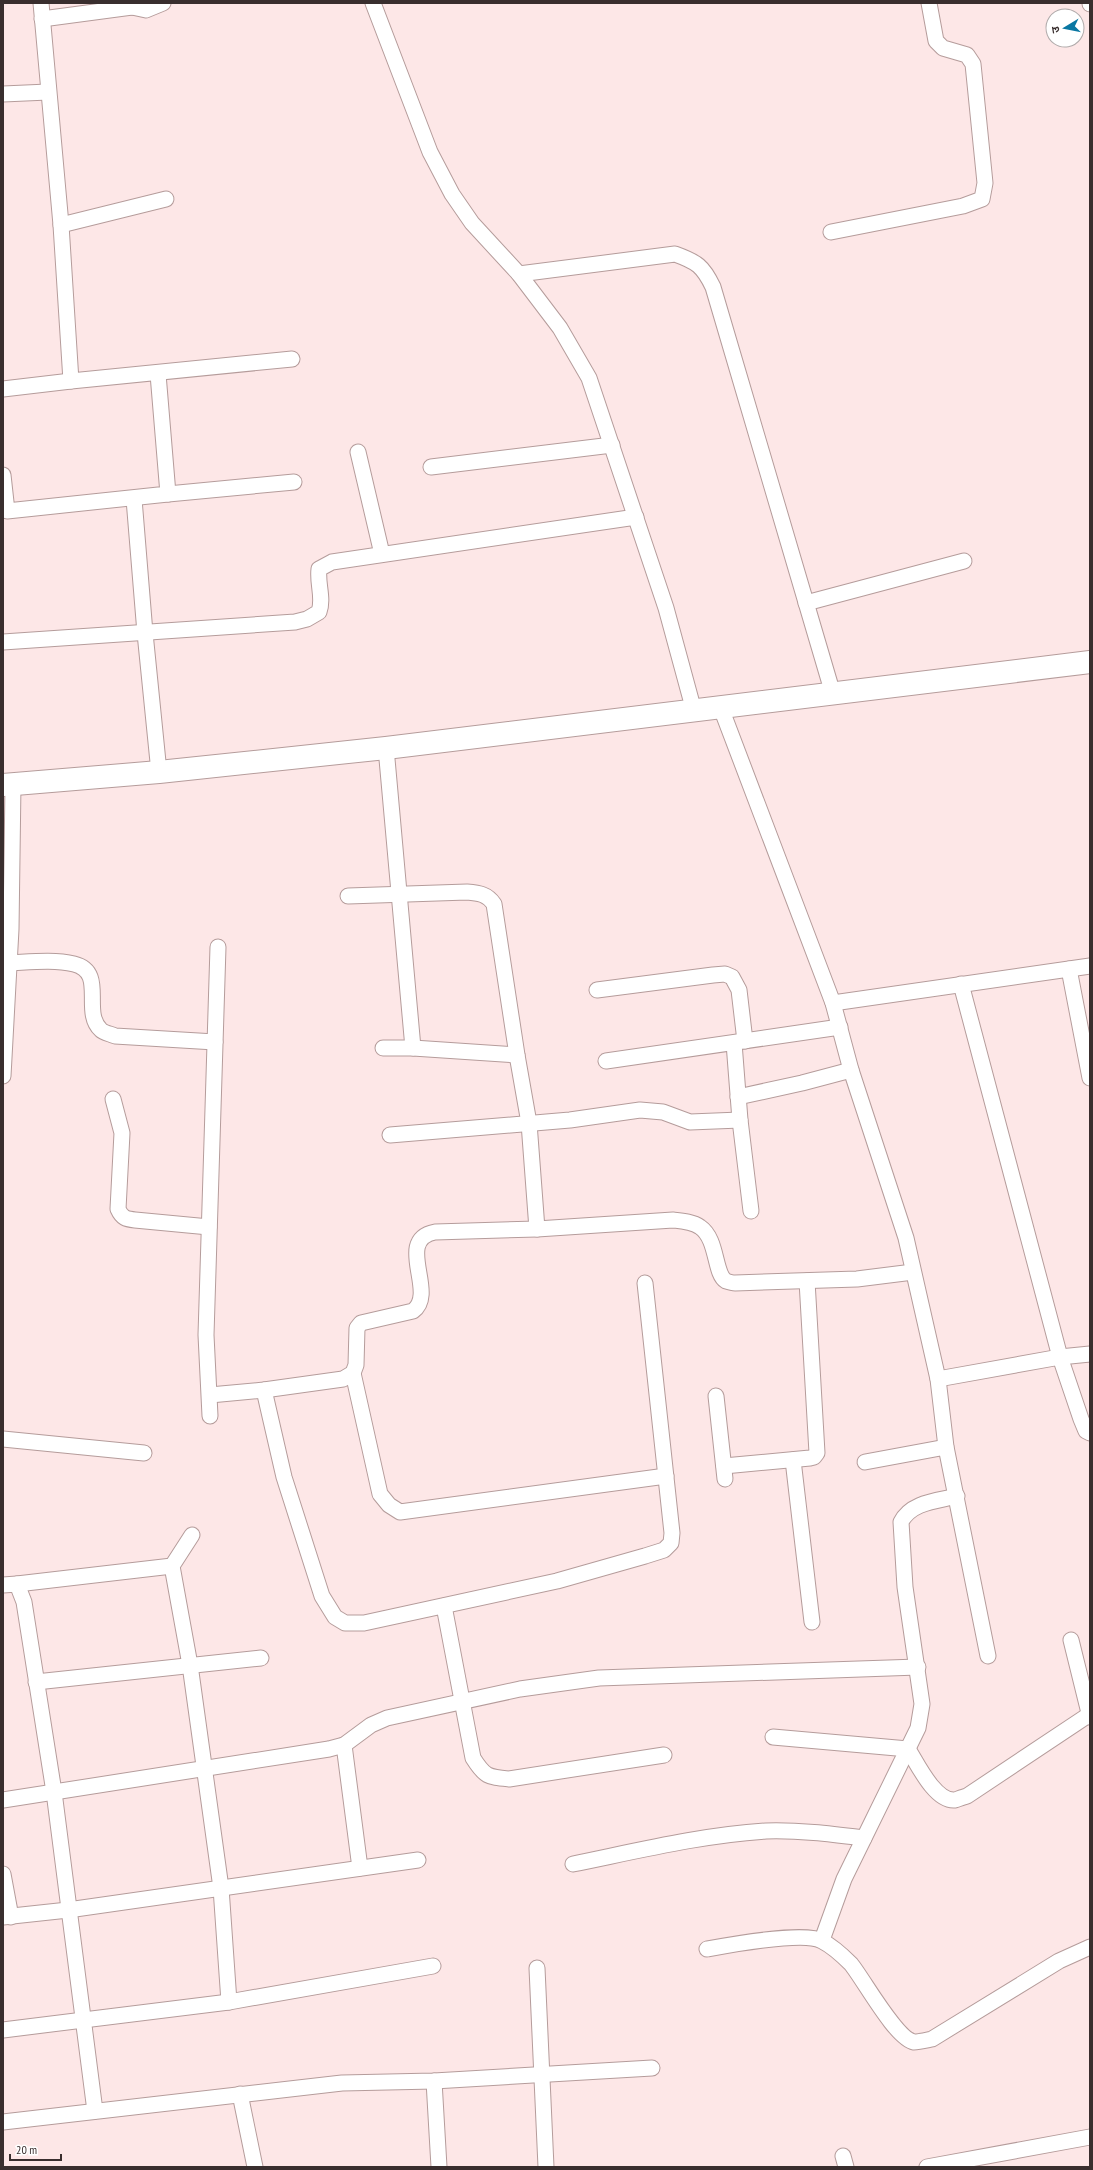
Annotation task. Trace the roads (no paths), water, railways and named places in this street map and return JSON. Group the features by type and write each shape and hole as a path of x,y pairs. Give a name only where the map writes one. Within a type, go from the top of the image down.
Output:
{"main road":[{"path":"8,785 158,772 386,748 1090,662"}],"street":[{"path":"41,3 61,225 71,381"},
{"path":"42,19 131,5 146,10 163,3"},
{"path":"373,3 430,152 452,194 472,223 519,274 560,328 589,378 666,608 694,711"},
{"path":"831,232 963,206 982,199 985,183 973,64 967,55 943,48 936,42 929,3"},
{"path":"3,94 48,92"},
{"path":"61,225 166,199"},
{"path":"519,274 675,254 693,260 705,271 715,294 833,694"},
{"path":"3,389 292,359"},
{"path":"158,374 168,494"},
{"path":"431,467 612,444"},
{"path":"358,452 382,554"},
{"path":"3,475 7,511 294,482"},
{"path":"134,499 144,633 158,772"},
{"path":"3,642 283,624 307,619 319,612 321,607 318,578 319,569 332,562 636,517"},
{"path":"806,603 964,561"},
{"path":"721,708 833,1003 851,1070 906,1238 938,1378 946,1446 988,1656"},
{"path":"386,748 413,1048"},
{"path":"3,1076 6,978 10,963 8,785"},
{"path":"348,896 467,892 482,893 489,897 494,904 516,1055 529,1123 537,1229"},
{"path":"210,1416 206,1335 218,947"},
{"path":"10,963 62,962 76,964 86,970 92,979 93,1019 101,1030 115,1036 215,1042"},
{"path":"833,1003 1090,966"},
{"path":"1069,970 1090,1078"},
{"path":"597,990 713,975 725,974 732,977 739,990 740,1042 738,1097 751,1211"},
{"path":"961,984 1060,1357 1080,1419 1086,1430 1090,1433"},
{"path":"606,1061 840,1027"},
{"path":"383,1048 413,1048 516,1055"},
{"path":"738,1097 802,1084 851,1070"},
{"path":"113,1099 122,1133 118,1209 121,1216 126,1219 209,1227"},
{"path":"390,1135 529,1123 640,1110 663,1112 690,1122 740,1120"},
{"path":"666,1476 400,1512 389,1505 380,1494 353,1373 356,1366 357,1328 361,1323 413,1311 419,1307 421,1298 417,1247 420,1239 425,1234 435,1232 537,1229 666,1221 688,1222 700,1227 709,1236 717,1259 720,1274 726,1281 735,1283 857,1279 913,1272"},
{"path":"716,1396 725,1473 814,1457 817,1453 807,1281"},
{"path":"264,1390 284,1477 322,1596 335,1616 345,1623 364,1624 557,1581 664,1550 671,1543 672,1533 645,1283"},
{"path":"938,1378 1060,1357 1090,1354"},
{"path":"210,1395 264,1390 343,1379 353,1373"},
{"path":"3,1439 144,1453"},
{"path":"865,1462 946,1446"},
{"path":"793,1460 812,1622"},
{"path":"822,1940 844,1878 918,1728 922,1704 918,1667 905,1587 901,1522 905,1513 917,1506 957,1496"},
{"path":"192,1536 172,1566 190,1665 222,1888 229,2002"},
{"path":"10,1585 172,1566"},
{"path":"10,1585 24,1602 54,1792 95,2111"},
{"path":"444,1606 461,1702 473,1758 481,1771 489,1777 509,1779 664,1755"},
{"path":"908,1749 928,1783 942,1797 954,1800 966,1796 1090,1715 1071,1640"},
{"path":"36,1682 261,1658"},
{"path":"3,1800 344,1746 371,1725 387,1718 520,1689 599,1678 918,1667"},
{"path":"773,1737 908,1749"},
{"path":"344,1746 360,1868"},
{"path":"573,1864 708,1838 766,1831 816,1832 864,1838"},
{"path":"3,1874 7,1917 68,1910 418,1860"},
{"path":"707,1949 755,1940 801,1938 822,1940 850,1964 895,2027 905,2037 914,2042 932,2039 1058,1961 1090,1947"},
{"path":"3,2030 229,2002 433,1966"},
{"path":"537,1968 546,2167"},
{"path":"3,2122 342,2083 434,2082 652,2068"},
{"path":"434,2082 439,2167"},
{"path":"240,2094 255,2167"},
{"path":"927,2167 1090,2137"}]}
